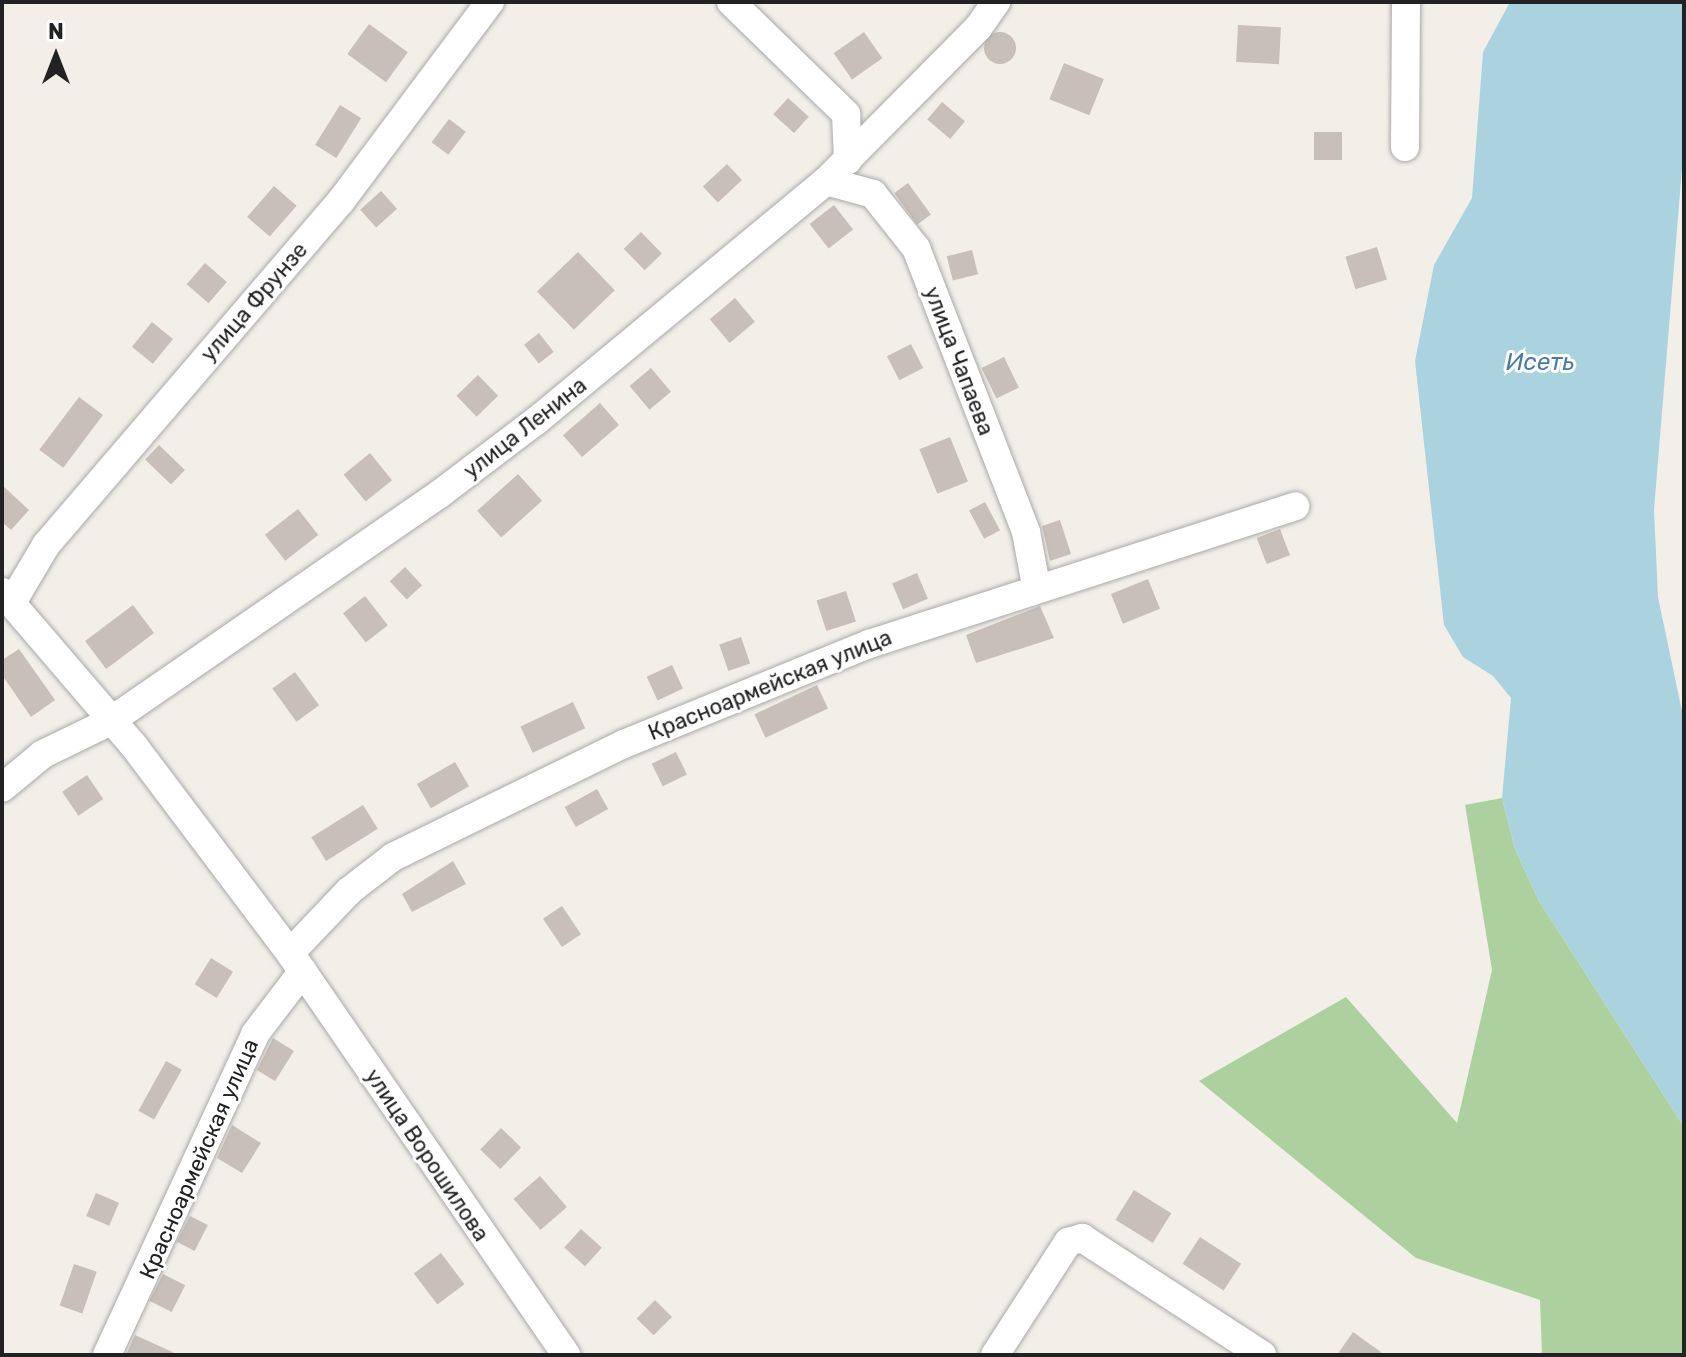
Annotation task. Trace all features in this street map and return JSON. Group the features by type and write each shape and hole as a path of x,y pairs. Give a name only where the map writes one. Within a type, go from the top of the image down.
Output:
{"street":[{"name":"улица Фрунзе","path":"8,595 46,545 341,201 490,2"},
{"path":"731,2 846,114 848,160"},
{"name":"улица Ленина","path":"2,788 43,754 109,722 441,493 826,181 996,2"},
{"path":"1405,147 1406,2"},
{"name":"улица Чапаева","path":"826,181 873,194 916,248 1026,532 1036,585"},
{"name":"Красноармейская улица","path":"107,1355 255,1034 296,962 370,873 490,807 769,681 1036,585 1295,506"},
{"name":"улица Ворошилова","path":"8,595 296,962 566,1355"},
{"path":"995,1355 1068,1242 1082,1238 1262,1355"}],"green space":[{"path":"1502,798 1515,849 1539,901 1684,1127 1684,1355 1542,1355 1540,1300 1416,1258 1199,1081 1346,997 1457,1123 1492,970 1465,805"}],"water":[{"name":"Исеть","path":"1510,2 1684,2 1684,144 1654,510 1658,597 1684,721 1684,1127 1539,901 1515,849 1502,798 1511,698 1493,676 1463,657 1444,625 1415,361 1434,265 1472,198 1483,52"}],"building":[{"path":"369,24 408,52 386,82 347,54"},
{"path":"1238,25 1281,27 1279,64 1236,62"},
{"path":"864,32 882,58 852,79 834,53"},
{"path":"1000,32 1011,37 1016,48 1011,59 1000,64 989,59 984,48 989,37"},
{"path":"1064,63 1104,79 1089,115 1049,99"},
{"path":"788,98 809,117 794,133 773,114"},
{"path":"942,102 965,121 950,139 927,120"},
{"path":"340,105 361,118 336,158 315,145"},
{"path":"449,119 466,132 448,155 432,142"},
{"path":"1314,132 1342,132 1342,160 1314,160"},
{"path":"727,164 742,180 718,203 703,187"},
{"path":"908,183 931,215 917,225 894,193"},
{"path":"274,186 297,206 270,237 247,217"},
{"path":"381,191 397,209 376,228 360,210"},
{"path":"834,205 853,229 829,249 810,224"},
{"path":"641,232 662,254 645,270 624,249"},
{"path":"1377,247 1387,280 1355,289 1345,257"},
{"path":"972,250 978,274 953,281 947,256"},
{"path":"578,252 615,290 574,330 537,292"},
{"path":"205,263 227,282 209,303 187,284"},
{"path":"735,298 755,322 730,343 710,319"},
{"path":"152,322 173,339 153,364 132,347"},
{"path":"539,333 554,352 539,364 524,345"},
{"path":"911,344 923,368 899,380 887,356"},
{"path":"1004,357 1019,388 996,399 982,368"},
{"path":"651,368 671,392 649,410 630,386"},
{"path":"478,375 498,396 477,417 456,396"},
{"path":"79,397 103,415 63,468 39,450"},
{"path":"600,403 619,425 582,457 563,435"},
{"path":"950,437 968,482 937,494 919,449"},
{"path":"159,445 185,470 171,484 145,459"},
{"path":"370,453 392,480 366,502 344,474"},
{"path":"518,474 542,501 501,538 477,511"},
{"path":"2,485 29,510 11,530 2,522"},
{"path":"985,502 1000,530 984,539 969,510"},
{"path":"298,509 318,535 285,561 265,535"},
{"path":"1060,520 1071,554 1050,561 1042,526"},
{"path":"1280,529 1290,555 1267,564 1257,538"},
{"path":"405,567 422,585 407,600 390,581"},
{"path":"917,573 928,599 903,609 892,584"},
{"path":"1148,579 1160,609 1123,624 1111,594"},
{"path":"846,591 856,621 826,631 817,601"},
{"path":"365,596 388,625 366,642 343,613"},
{"path":"133,605 154,633 106,669 85,641"},
{"path":"1040,606 1054,638 976,663 966,635"},
{"path":"741,637 750,663 728,671 719,644"},
{"path":"19,649 55,700 31,717 2,675 2,660"},
{"path":"672,665 683,689 658,700 647,677"},
{"path":"295,672 319,705 296,722 272,688"},
{"path":"817,685 828,709 765,738 754,714"},
{"path":"573,702 585,728 533,753 520,727"},
{"path":"676,752 687,774 663,786 652,764"},
{"path":"455,762 469,786 431,808 417,784"},
{"path":"87,775 103,799 78,816 62,792"},
{"path":"597,789 608,809 576,827 565,807"},
{"path":"363,805 378,829 326,861 311,837"},
{"path":"453,861 466,884 412,912 402,894"},
{"path":"562,906 581,934 562,947 543,919"},
{"path":"211,958 233,972 217,998 195,984"},
{"path":"273,1038 294,1051 275,1081 257,1070"},
{"path":"166,1061 182,1070 154,1120 138,1111"},
{"path":"232,1125 261,1143 242,1173 217,1158"},
{"path":"501,1128 521,1147 500,1169 480,1150"},
{"path":"540,1176 567,1207 540,1230 514,1199"},
{"path":"1134,1190 1171,1213 1153,1243 1115,1220"},
{"path":"96,1193 119,1203 109,1226 86,1216"},
{"path":"190,1216 208,1225 195,1251 177,1242"},
{"path":"581,1229 602,1248 585,1266 564,1248"},
{"path":"1200,1237 1241,1264 1224,1291 1183,1264"},
{"path":"441,1253 464,1284 437,1305 414,1273"},
{"path":"74,1264 97,1272 82,1313 60,1306"},
{"path":"163,1274 185,1285 172,1312 149,1301"},
{"path":"655,1300 672,1317 654,1335 637,1318"},
{"path":"1353,1332 1385,1355 1337,1355"},
{"path":"135,1335 179,1355 126,1355"}]}
